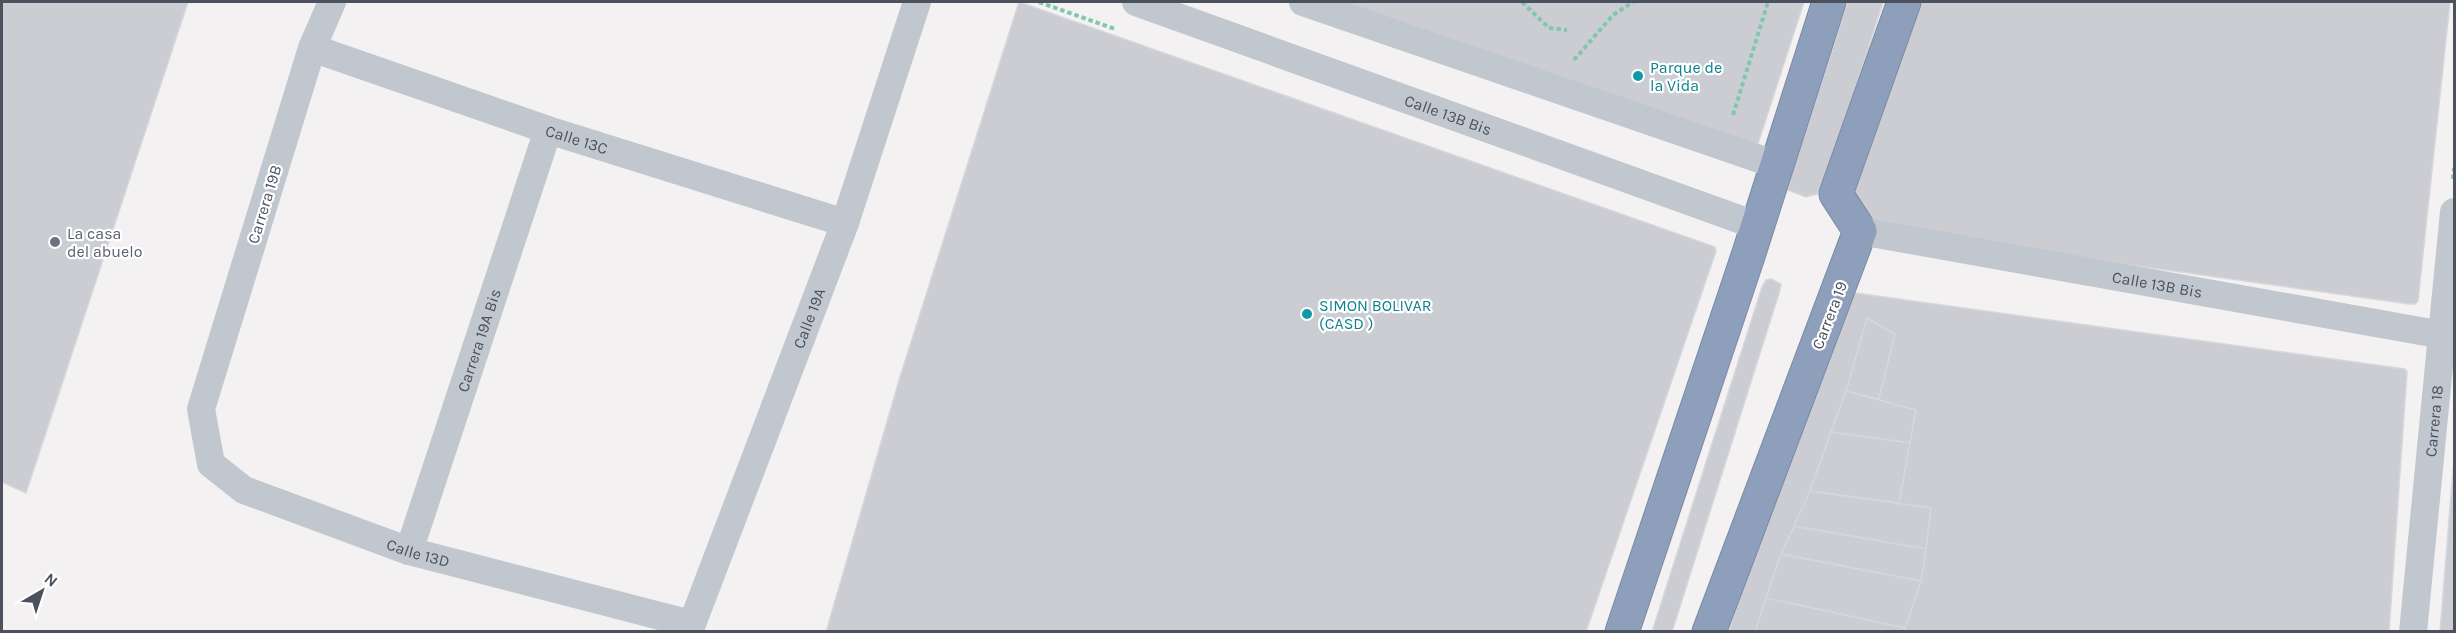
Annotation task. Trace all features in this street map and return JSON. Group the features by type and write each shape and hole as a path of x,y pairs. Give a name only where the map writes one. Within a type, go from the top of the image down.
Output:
{"highway":[{"path":"1622,632 1758,226 1829,2"},
{"path":"1860,231 1836,194 1904,2"},
{"name":"Carrera 19","path":"1709,632 1860,231"}],"street":[{"name":"Carrera 19B","path":"201,409 312,48 332,2"},
{"name":"Calle 19A","path":"690,628 845,223 917,2"},
{"name":"Calle 13B Bis","path":"1136,2 1758,226"},
{"path":"1303,2 1778,165"},
{"name":"Calle 13C","path":"312,48 548,130 845,223"},
{"name":"Carrera 19A Bis","path":"409,551 548,130"},
{"name":"Carrera 18","path":"2413,632 2449,336 2454,212"},
{"name":"Calle 13B Bis","path":"1860,231 2449,336"},
{"name":"Calle 13D","path":"201,409 211,464 244,490 409,551 690,628"}],"path":[{"path":"1522,2 1549,28 1567,30"},
{"path":"1731,120 1768,2"}],"building":[{"name":"La casa del abuelo","path":"2,2 188,2 26,493 2,482"},
{"name":"SIMON BOLIVAR (CASD )","path":"1019,2 1715,247 1716,251 1586,632 826,632 900,377"},
{"name":"Parque de la Vida","path":"1295,2 1804,2 1756,150"},
{"path":"1848,2 1883,2 1825,183 1817,194 1806,197 1788,190 1791,175"},
{"path":"1919,2 2450,2 2418,301 2415,304 2409,304 1852,226 1846,218"},
{"path":"1771,279 1781,284 1780,290 1672,632 1652,632 1762,287 1766,280"},
{"path":"1841,291 2405,369 2407,372 2389,632 1729,632 1834,295"},
{"path":"1867,318 1895,334 1879,399 1846,391"},
{"path":"1846,391 1916,410 1910,443 1831,432"},
{"path":"1831,432 1910,443 1899,503 1810,491"},
{"path":"2454,458 2454,632 2440,632"},
{"path":"1810,491 1931,508 1926,549 1794,526"},
{"path":"1794,526 1926,549 1921,581 1781,554"},
{"path":"1781,554 1921,581 1905,628 1766,598"},
{"path":"1766,598 1905,628 1904,632 1755,632"}],"place":[{"name":"Parque de la Vida","path":"1638,76"},
{"name":"La casa del abuelo","path":"55,242"},
{"name":"SIMON BOLIVAR (CASD )","path":"1307,314"}]}
